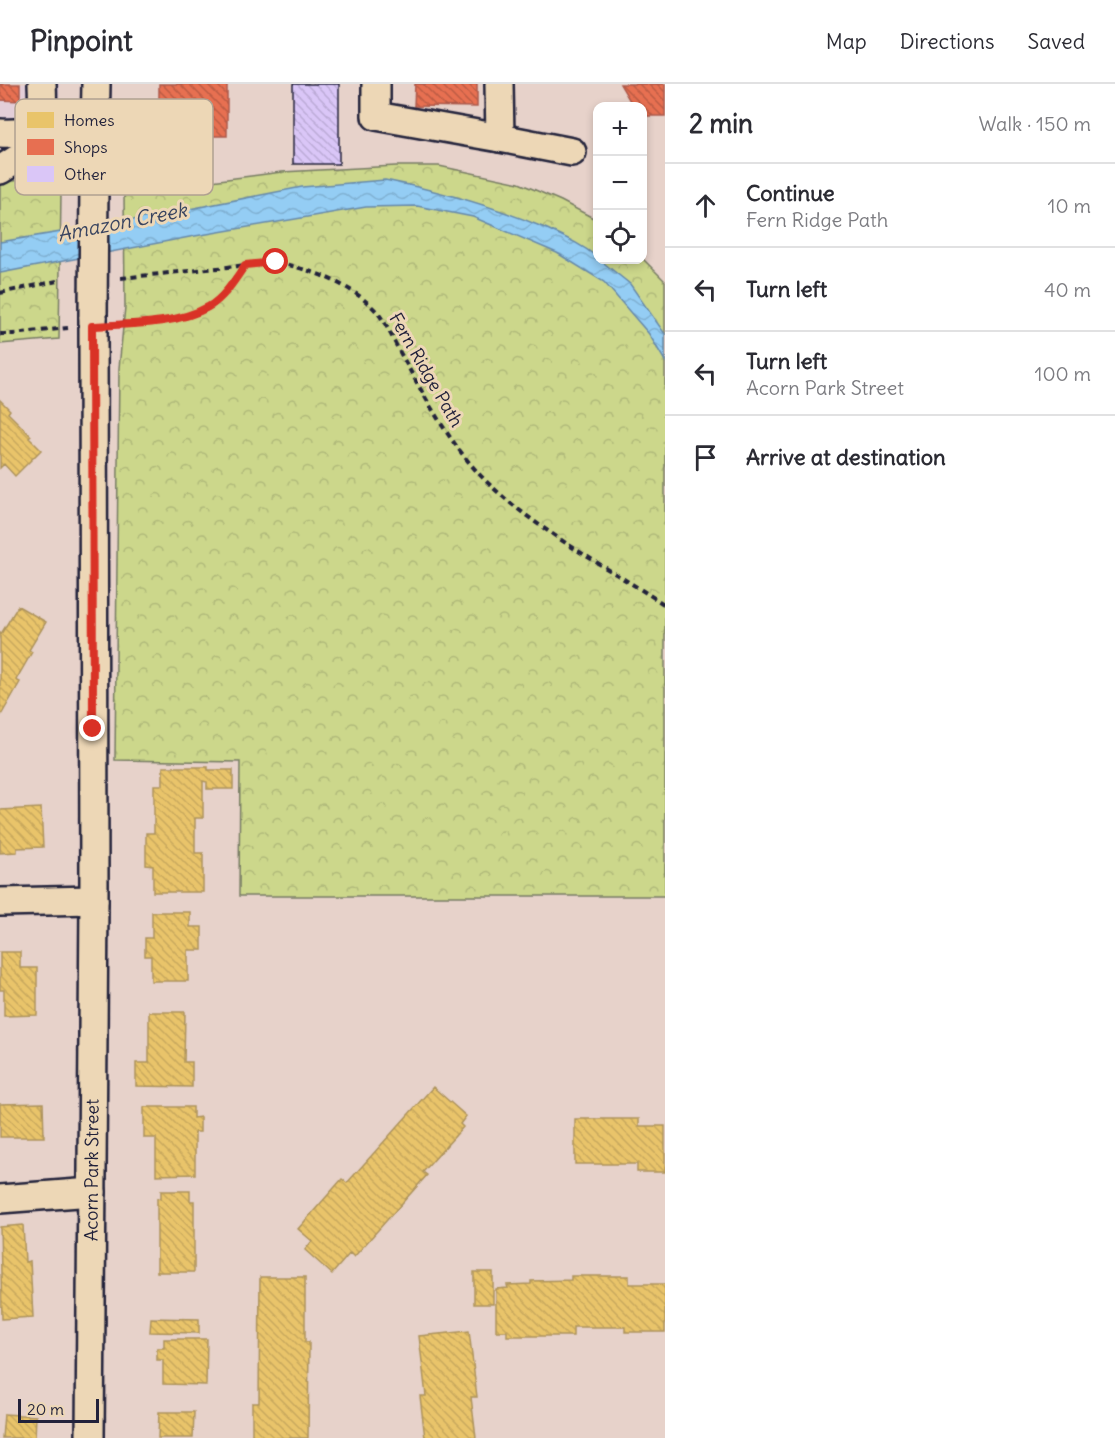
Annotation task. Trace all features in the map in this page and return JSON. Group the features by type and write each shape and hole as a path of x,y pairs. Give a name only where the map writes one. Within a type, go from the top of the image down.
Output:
{"street":[{"path":"42,84 43,99"},
{"name":"Acorn Park Street","path":"96,84 96,99"},
{"path":"376,84 376,116 572,152"},
{"path":"499,84 500,138"},
{"path":"0,133 15,134"},
{"path":"0,170 15,160"},
{"name":"Acorn Park Street","path":"90,1438 94,900 92,321 94,195"},
{"path":"0,902 94,900"},
{"path":"0,1199 92,1192"}],"path":[{"name":"Fern Ridge Path","path":"121,278 276,262 328,278 356,295 377,313 432,412 456,447 483,477 522,513 665,605"},
{"path":"0,334 13,334 92,321 141,323 184,317 209,307 231,285 245,265"},
{"path":"0,293 57,281"}],"shaded area":[{"path":"0,84 60,84 60,99 15,99 15,182 0,184"}],"green space":[{"path":"439,166 519,183 593,218 593,264 647,263 665,281 665,896 239,896 240,762 115,760 119,368 125,307 124,195 213,195 213,181 282,172"},
{"path":"15,181 15,195 61,195 59,339 0,344 0,183"}],"water":[{"name":"Amazon Creek","path":"385,180 486,206 545,228 585,248 593,254 593,264 605,264 630,284 665,334 665,361 649,334 604,282 557,253 473,217 417,206 366,207 195,236 0,273 0,242 128,221 302,187"}],"building: Homes":[{"path":"0,400 10,410 8,413 31,436 29,438 41,450 15,476 4,464 0,468"},
{"path":"18,606 46,622 29,650 32,652 16,680 20,682 0,717 0,633"},
{"path":"163,767 208,767 208,770 233,770 233,789 207,789 207,782 203,781 203,818 195,818 195,853 203,853 203,892 153,892 153,866 146,865 146,833 154,833 154,785 163,785"},
{"path":"41,808 43,847 17,848 17,852 0,853 0,810"},
{"path":"152,912 190,912 190,927 202,927 202,950 188,950 188,981 151,981 151,956 145,956 145,938 152,938"},
{"path":"0,952 20,952 20,968 37,968 37,1015 4,1016 4,990 0,990"},
{"path":"149,1012 185,1012 184,1062 192,1062 192,1087 136,1086 136,1063 149,1063"},
{"path":"433,1087 466,1116 460,1124 463,1127 423,1172 427,1175 354,1257 350,1253 332,1274 305,1250 312,1241 298,1229 342,1179 347,1183"},
{"path":"43,1103 44,1137 0,1137 0,1104"},
{"path":"144,1107 193,1107 193,1118 200,1117 200,1132 195,1132 195,1174 156,1175 156,1138 144,1138"},
{"path":"575,1119 639,1119 639,1126 665,1126 665,1172 637,1172 637,1164 575,1164"},
{"path":"161,1191 190,1191 190,1201 194,1201 194,1272 157,1272 157,1198 161,1199"},
{"path":"23,1225 25,1262 30,1261 33,1317 2,1319 0,1227"},
{"path":"474,1272 493,1272 493,1304 474,1304"},
{"path":"571,1276 629,1276 629,1284 665,1284 665,1332 625,1332 625,1327 573,1327 573,1336 507,1336 507,1331 496,1331 496,1289 508,1288 507,1285 531,1284 531,1281 571,1280"},
{"path":"260,1277 305,1277 305,1342 309,1342 308,1438 252,1438 252,1403 259,1403"},
{"path":"151,1318 199,1319 199,1333 150,1332"},
{"path":"469,1331 477,1397 471,1397 476,1438 425,1438 420,1396 426,1396 419,1336"},
{"path":"164,1339 207,1339 206,1385 163,1384 163,1360 157,1360 157,1348 164,1348"},
{"path":"159,1412 194,1412 193,1438 158,1438"},
{"path":"4,1414 36,1416 35,1438 2,1438"}],"building: Shops":[{"path":"0,84 20,84 20,99 0,100"},
{"path":"159,84 227,84 227,136 213,136 213,99 159,99"},
{"path":"415,84 477,84 477,107 414,106"},
{"path":"620,84 665,84 665,116 647,116 647,102 631,102"}],"building: Other":[{"path":"293,84 339,84 339,164 293,164"}],"route":[{"path":"93,729 92,326 184,317 209,307 231,285 245,265 276,262"}]}
